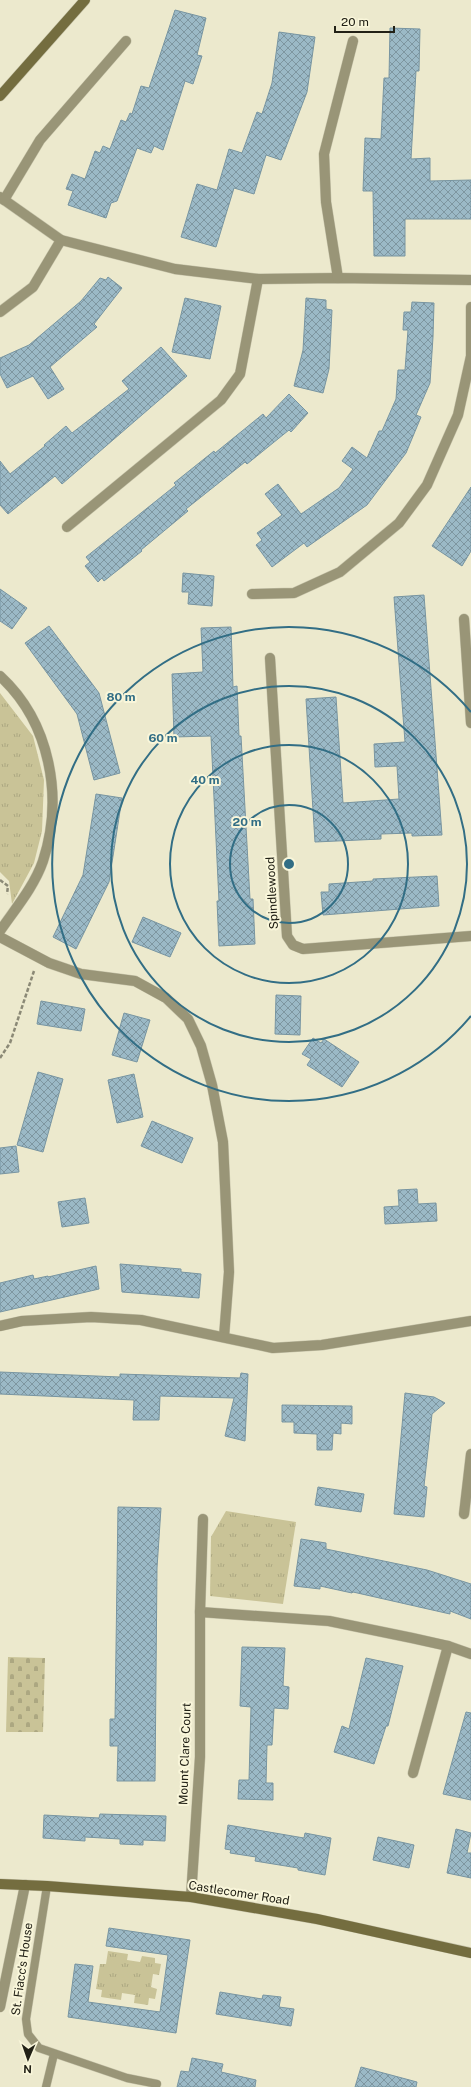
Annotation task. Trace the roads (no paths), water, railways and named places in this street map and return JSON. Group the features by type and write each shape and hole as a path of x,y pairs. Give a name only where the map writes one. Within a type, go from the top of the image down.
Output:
{"main road":[{"path":"0,96 85,0"},
{"name":"Castlecomer Road","path":"0,1884 191,1897 317,1919 471,1953"}],"street":[{"path":"126,41 40,140 2,198 61,240 175,269 258,279 338,278 471,280"},
{"path":"338,278 326,202 324,154 353,41"},
{"path":"0,312 33,287 61,240"},
{"path":"67,528 221,400 240,374 258,279"},
{"path":"252,594 294,593 340,572 399,523 427,485 458,416 471,356 471,307"},
{"path":"464,618 471,722"},
{"name":"Spindlewood","path":"270,658 287,936 293,945 303,949 471,936"},
{"path":"0,676 11,686 29,711 43,738 50,764 52,800 49,837 42,862 31,887 0,931"},
{"path":"0,937 39,958 81,974 135,980 166,998 188,1019 201,1046 212,1085 223,1142 229,1272 224,1337"},
{"path":"0,1326 22,1321 91,1317 141,1320 273,1348 322,1345 471,1321"},
{"path":"464,1514 471,1454"},
{"name":"Mount Clare Court","path":"191,1897 200,1757 200,1612 203,1519"},
{"path":"200,1612 329,1621 448,1646 471,1654"},
{"path":"413,1773 448,1646"},
{"path":"0,2007 25,1885"}],"lane":[{"name":"St. Fiacc's House","path":"47,1886 26,2019 28,2034 39,2048 54,2054 127,2078 157,2084"},
{"path":"46,2087 54,2054"}]}
